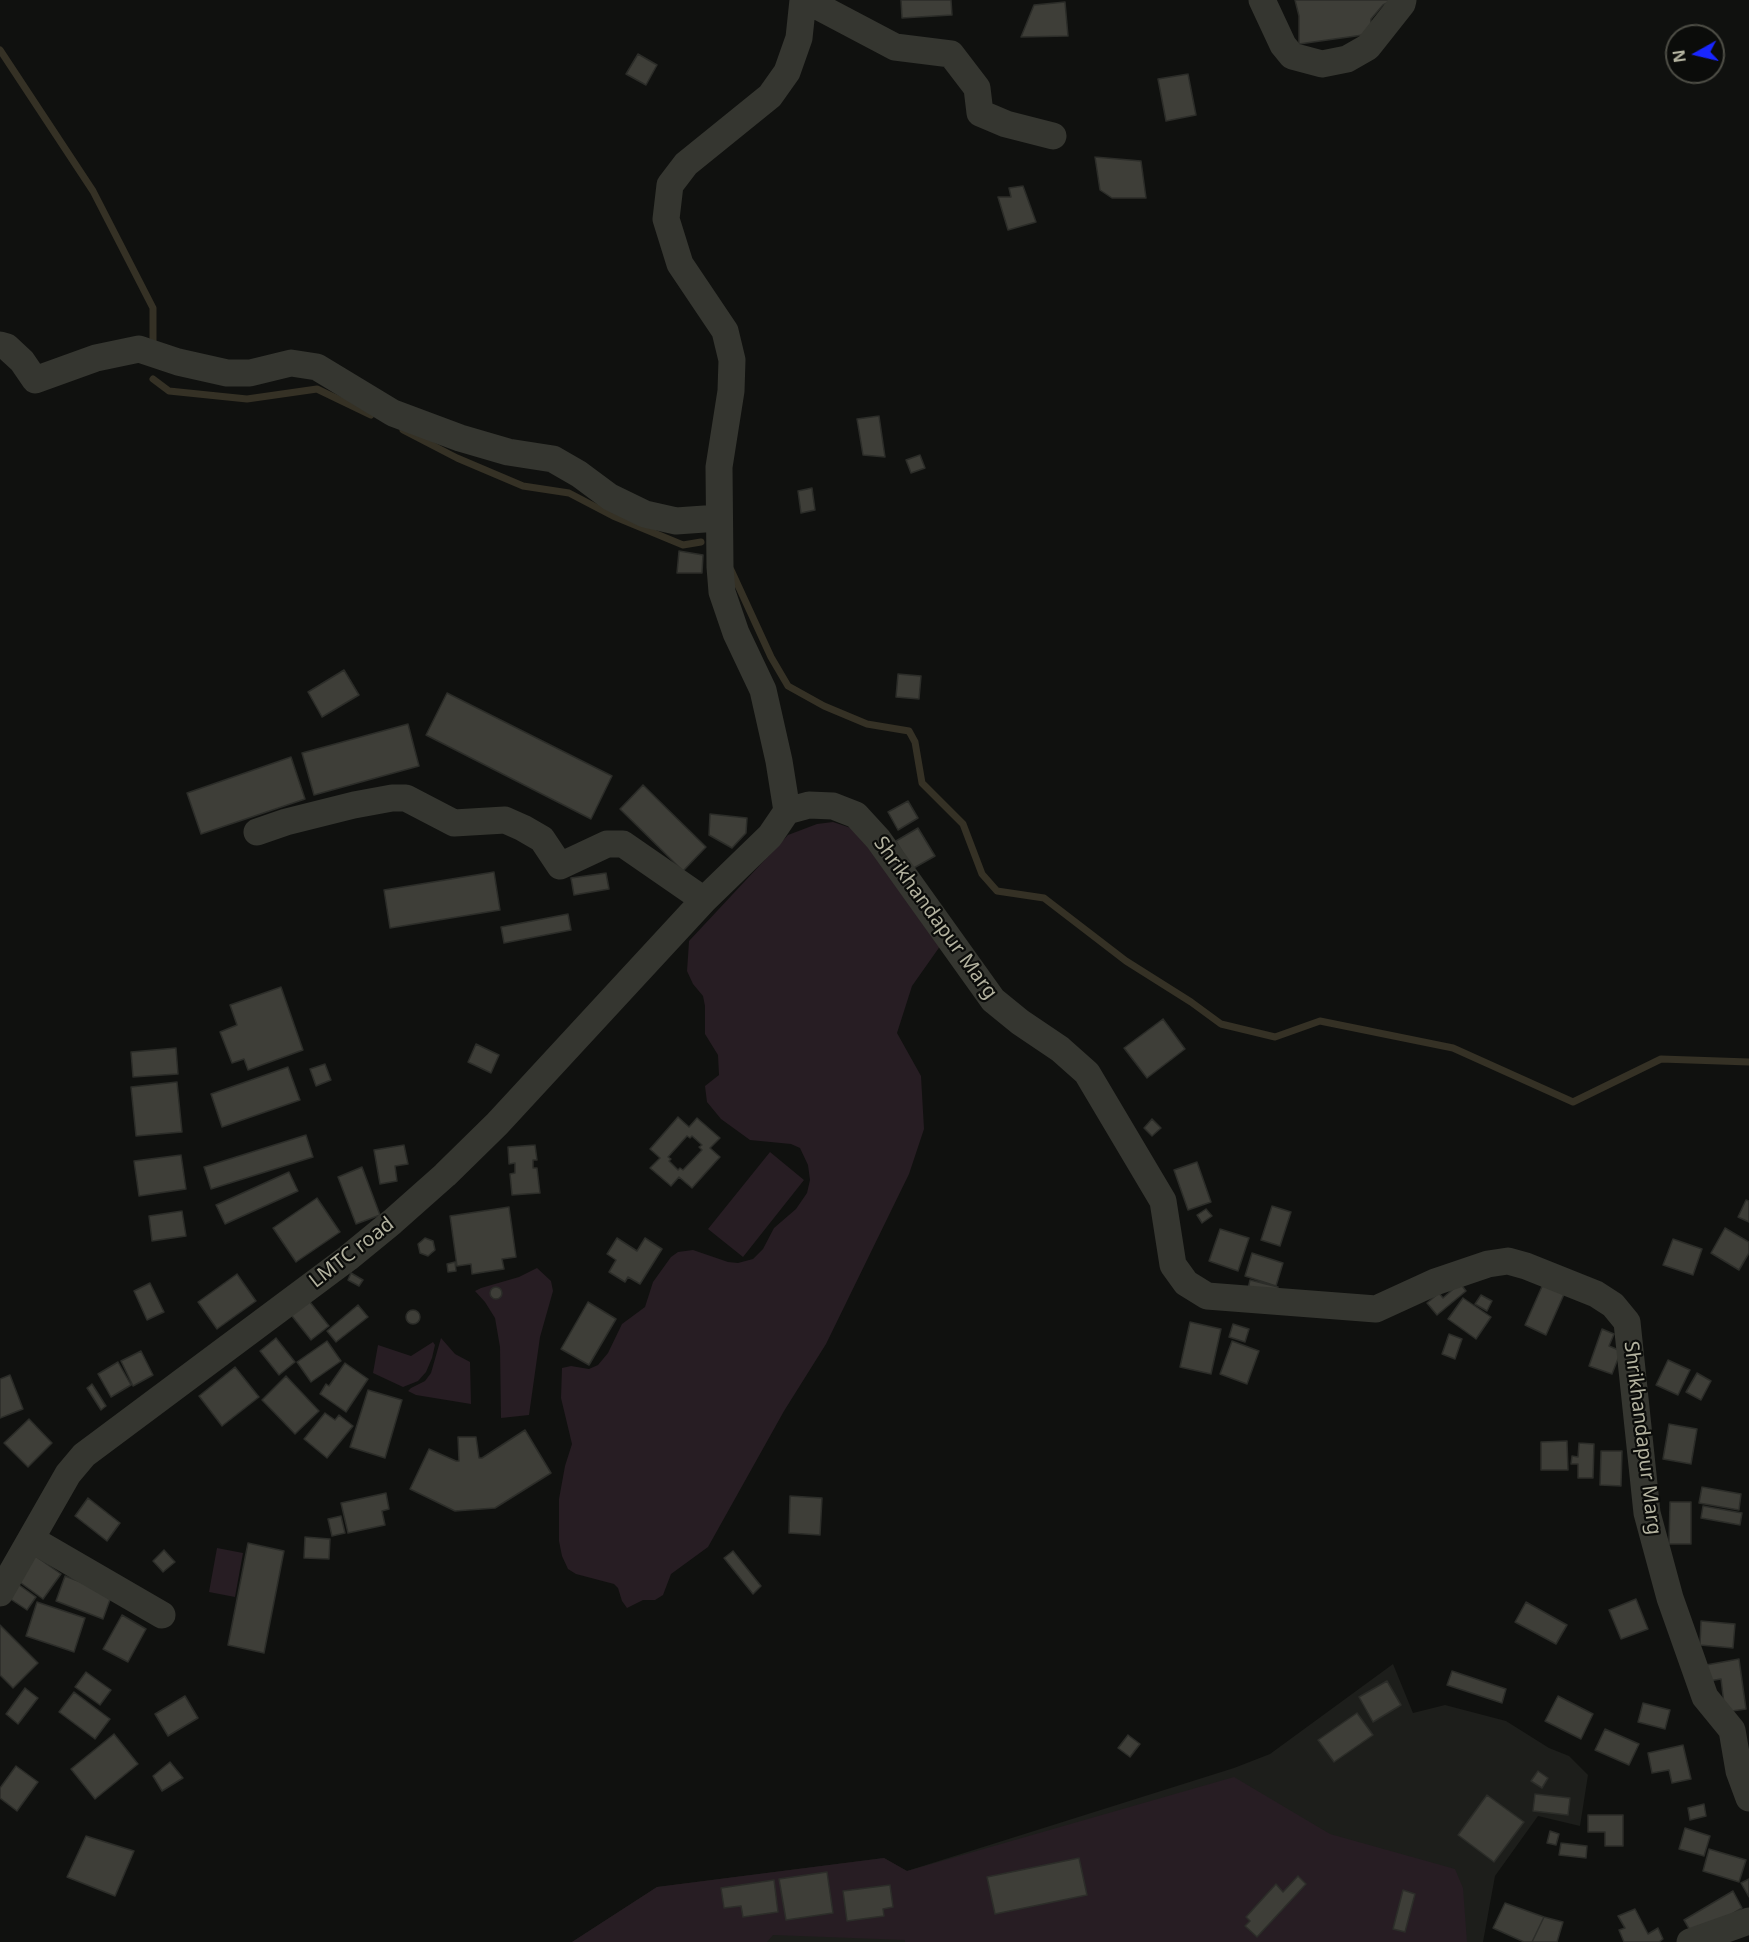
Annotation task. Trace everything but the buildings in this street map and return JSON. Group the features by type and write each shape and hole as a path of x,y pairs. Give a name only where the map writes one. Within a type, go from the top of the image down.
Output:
{"street":[{"path":"787,811 779,761 763,690 729,615 722,592 719,467 731,391 732,360 725,331 680,264 666,219 670,185 686,164 770,96 787,72 799,38 805,0 895,47 951,54 977,88 980,113 1006,124 1053,136"},
{"path":"1262,0 1283,45 1292,56 1322,64 1347,59 1368,47 1403,0"},
{"path":"0,345 7,347 22,361 35,380 96,358 139,349 178,362 227,373 250,373 291,363 317,367 393,413 460,438 508,452 553,459 579,474 610,497 645,514 676,522 719,523"},
{"path":"257,832 285,822 354,805 392,798 406,798 454,823 505,820 542,839 560,866 607,844 623,844 704,900"},
{"name":"Shrikhandapur Marg","path":"787,811 809,805 833,807 856,814 878,839 993,1000 1020,1022 1060,1049 1087,1073 1163,1201 1173,1265 1186,1283 1207,1296 1376,1309 1435,1282 1488,1264 1508,1261 1596,1294 1613,1305 1627,1322 1647,1513 1670,1598 1705,1697 1732,1730 1739,1771 1749,1798"},
{"name":"LMTC road","path":"0,1593 68,1474 84,1455 348,1258 436,1183 497,1124 704,900 770,836 787,811"},
{"path":"31,1539 162,1615"},
{"path":"1690,1942 1749,1921"}],"shaded area":[{"path":"833,822 851,828 869,846 943,942 912,986 897,1033 921,1076 924,1129 909,1174 826,1344 784,1411 708,1547 671,1574 663,1595 655,1600 643,1600 627,1608 614,1584 576,1574 568,1569 562,1556 559,1541 559,1499 572,1444 561,1398 562,1368 571,1366 589,1369 598,1365 608,1353 622,1324 645,1307 653,1282 671,1257 678,1252 693,1250 728,1262 738,1263 753,1259 763,1249 774,1228 796,1209 807,1193 810,1180 808,1165 800,1148 791,1144 750,1140 721,1119 707,1102 705,1086 719,1075 718,1055 705,1034 703,996 693,984 687,971 689,941 788,835 817,824"},
{"path":"770,1152 804,1180 743,1257 708,1229"},
{"path":"537,1268 551,1281 553,1291 540,1337 529,1415 501,1418 500,1347 495,1318 475,1291 519,1277"},
{"path":"441,1338 455,1354 470,1362 471,1404 416,1395 408,1391 425,1381 431,1373"},
{"path":"433,1342 435,1345 432,1358 426,1372 418,1381 403,1387 373,1373 378,1345 411,1356"},
{"path":"217,1548 243,1553 235,1597 209,1592"},
{"path":"1393,1664 1413,1713 1445,1705 1506,1721 1549,1748 1569,1756 1588,1775 1580,1826 1538,1816 1495,1876 1483,1942 572,1942 657,1887 884,1858 907,1871 1234,1768 1270,1754"},
{"path":"1234,1777 1330,1834 1455,1869 1463,1888 1467,1942 905,1942 905,1940 773,1935 767,1942 572,1942 657,1887 884,1858 907,1871"}],"waterway":[{"path":"0,50 93,191 153,308 153,341"},
{"path":"153,379 169,391 247,399 317,389 371,415"},
{"path":"403,430 457,458 523,486 569,493 613,516 683,545 701,542"},
{"path":"731,570 771,657 788,686 824,706 867,724 909,731 915,742 922,783 963,824 982,874 997,891 1044,898 1126,961 1221,1024 1275,1037 1320,1021 1453,1048 1573,1102 1661,1059 1749,1062"}]}
